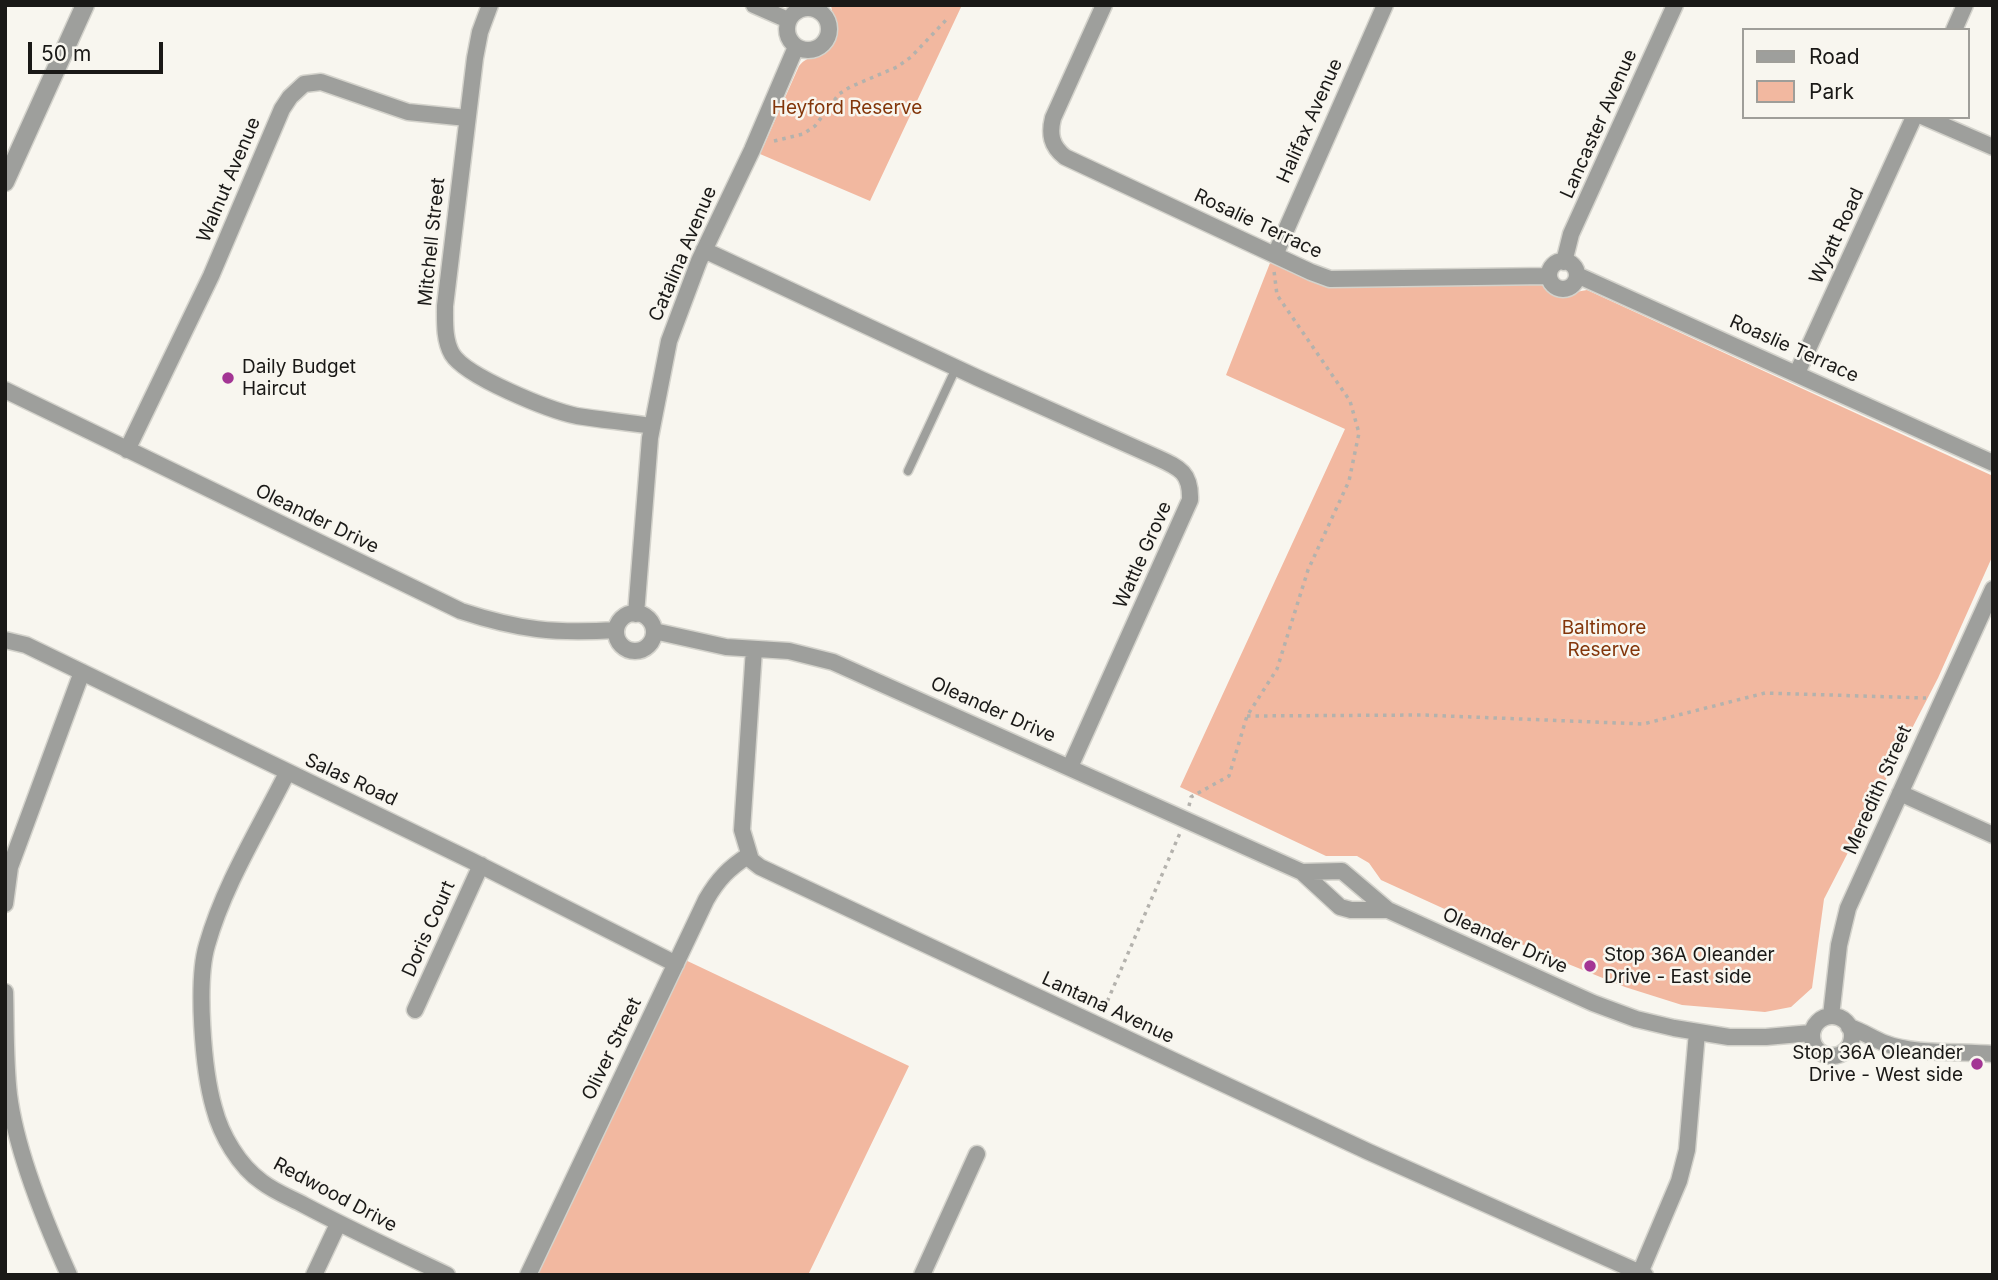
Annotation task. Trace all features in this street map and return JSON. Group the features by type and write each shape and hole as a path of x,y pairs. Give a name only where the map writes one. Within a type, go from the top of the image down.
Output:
{"street":[{"path":"5,182 85,5"},
{"name":"Mitchell Street","path":"490,5 480,32 467,118 445,306 446,338 454,356 472,372 531,400 575,415 652,426"},
{"path":"754,5 788,20"},
{"name":"Rosalie Terrace","path":"1104,5 1053,118 1051,128 1053,144 1057,151 1076,164 1330,279 1548,276"},
{"name":"Halifax Avenue","path":"1275,255 1385,5"},
{"name":"Lancaster Avenue","path":"1564,262 1572,234 1675,5"},
{"path":"1955,28 1965,5"},
{"path":"815,7 828,24 825,40 812,50 796,47 787,33 788,20 797,10 815,7"},
{"name":"Catalina Avenue","path":"636,614 652,426 670,341 704,250 752,150 796,47"},
{"name":"Walnut Avenue","path":"127,450 211,276 282,108 298,89 304,84 321,82 408,112 467,118"},
{"name":"Wyatt Road","path":"1797,373 1913,119"},
{"path":"1929,119 1993,147"},
{"name":"Wattle Grove","path":"704,250 956,368 1177,467 1185,475 1191,487 1186,512 1070,767"},
{"path":"1564,262 1572,265 1577,275 1572,286 1562,290 1552,285 1548,276 1552,266 1564,262"},
{"name":"Roaslie Terrace","path":"1577,275 1993,463"},
{"name":"Oleander Drive","path":"8,392 461,611 500,624 534,630 573,633 616,629"},
{"name":"Meredith Street","path":"1831,1016 1837,956 1848,908 1993,589"},
{"path":"636,614 649,620 654,631 649,645 636,651 622,646 617,639 616,629 622,619 636,614"},
{"name":"Oleander Drive","path":"654,631 726,647 789,651 834,663 1302,872 1340,907 1351,910 1388,910"},
{"name":"Salas Road","path":"5,639 26,645 481,865 676,964"},
{"path":"749,855 741,830 754,649"},
{"path":"6,897 10,867 82,672"},
{"name":"Redwood Drive","path":"287,773 218,911 206,949 201,983 207,1068 214,1109 225,1136 240,1160 262,1182 338,1224 447,1275"},
{"path":"1900,793 1993,835"},
{"name":"Oliver Street","path":"528,1275 716,881 728,868 749,855"},
{"name":"Lantana Avenue","path":"749,855 760,867 786,880 1096,1026 1642,1274"},
{"name":"Doris Court","path":"415,1010 481,865"},
{"name":"Oleander Drive","path":"1302,872 1342,871 1388,910 1593,1003 1636,1019 1729,1037 1811,1033"},
{"path":"5,992 9,1096 63,1272"},
{"path":"1884,1043 1849,1048 1836,1056 1827,1056 1816,1050 1811,1033 1819,1020 1831,1016 1884,1043 1912,1049 1993,1054"},
{"path":"1849,1027 1849,1048"},
{"path":"1642,1274 1679,1181 1687,1150 1697,1032"},
{"path":"922,1275 977,1154"},
{"path":"314,1275 338,1224"}],"lane":[{"path":"908,471 956,368"}],"path":[{"path":"774,141 803,134 815,126 839,94 897,67 911,57 947,19"},
{"path":"1096,1026 1185,820 1191,797 1229,776 1247,716 1277,670 1308,570 1349,481 1359,433 1350,401 1277,295 1273,278 1275,255"},
{"path":"1247,716 1423,715 1643,724 1765,693 1942,699"}],"green space":[{"name":"Heyford Reserve","path":"831,5 962,5 870,201 760,154 799,66 821,52 831,41"},
{"name":"Baltimore Reserve","path":"1270,263 1308,278 1348,287 1538,284 1562,294 1587,290 1993,476 1993,555 1938,678 1824,899 1812,988 1791,1007 1765,1012 1682,1005 1625,987 1541,953 1381,880 1369,863 1357,856 1326,856 1180,787 1345,429 1226,375"},
{"path":"679,957 909,1066 808,1275 528,1275"}],"place":[{"name":"Daily Budget Haircut","path":"228,378"},
{"name":"Stop 36A Oleander Drive - East side","path":"1590,966"},
{"name":"Stop 36A Oleander Drive - West side","path":"1977,1064"}]}
